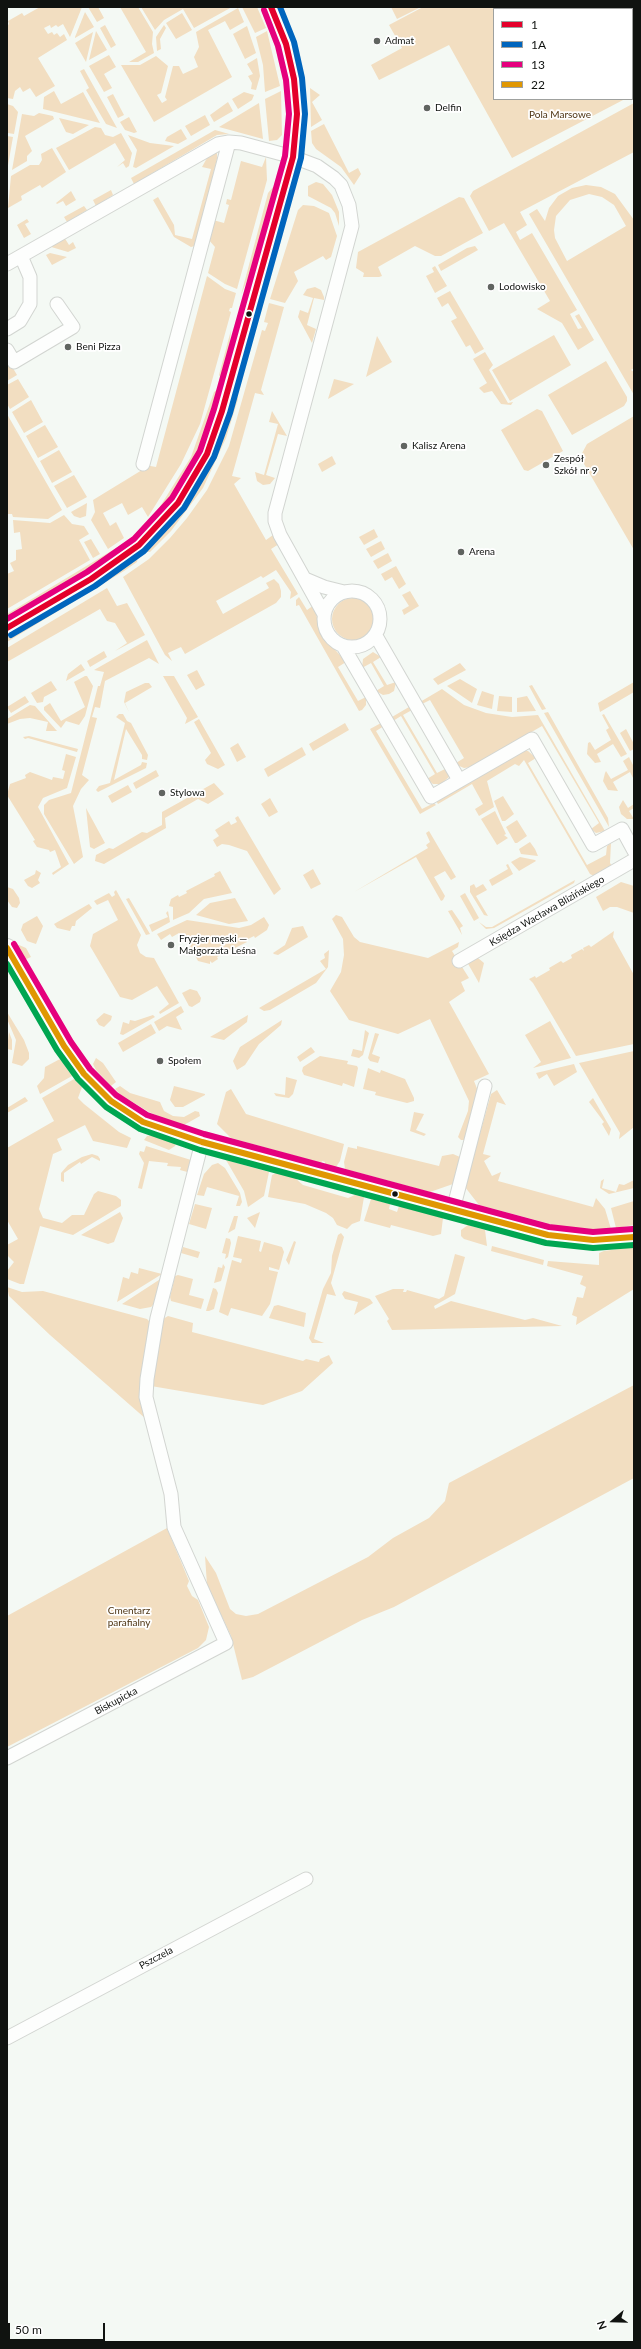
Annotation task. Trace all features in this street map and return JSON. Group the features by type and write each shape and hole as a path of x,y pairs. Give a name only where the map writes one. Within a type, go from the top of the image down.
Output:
{"street":[{"path":"7,628 127,554 160,525 189,486 207,454 219,420 293,157 297,114 294,80 286,44 270,7"},
{"path":"143,464 229,142"},
{"path":"7,264 210,148 229,142 293,157 318,166 334,178 345,194 352,216 350,237 275,513 275,521 280,535 324,614 325,626 330,637 343,646 431,797 532,739 593,845 622,829 634,851"},
{"path":"7,330 24,316 30,304 30,278 21,256"},
{"path":"7,350 14,362 73,327 58,304"},
{"path":"305,579 324,587 344,592 360,591 373,599 380,613 381,621 376,636 364,645 358,647 343,646"},
{"path":"324,614 331,600 344,592"},
{"path":"376,636 459,780"},
{"name":"Księdza Wacława Blizińskiego","path":"459,961 634,860"},
{"path":"7,948 68,1053 96,1087 122,1108 143,1122 202,1142 524,1229 570,1239 612,1240 634,1237"},
{"path":"453,1210 485,1086"},
{"name":"Biskupicka","path":"7,1758 226,1643 177,1534 173,1521 171,1494 146,1397 147,1379 157,1318 202,1142"},
{"name":"Pszczela","path":"7,2038 306,1879"}],"green space":[{"path":"40,7 82,7 70,37 63,24 58,27 56,25 51,28 50,25 44,28 48,34 52,32 54,35 57,33 60,37 64,34 67,40 38,58 55,86 36,97 30,88 23,92 20,87 15,91 13,99 7,98 8,21 22,13 24,16"},
{"path":"88,7 98,7 104,18 97,22"},
{"path":"120,7 138,7 153,32 152,44 154,53 138,62 129,62 146,52"},
{"path":"141,7 232,7 194,28 183,9 164,20 155,30"},
{"path":"242,7 257,7 266,28 255,33"},
{"path":"391,7 421,7 397,19"},
{"name":"Pola Marsowe","path":"423,7 634,7 634,94 633,8 493,8 493,100 623,100 512,158 449,45 379,80 371,65 402,48 389,25"},
{"path":"238,8 244,22 230,30 225,21 208,30 232,77 154,122 121,65 140,65 156,56 168,66 161,93 157,95 162,103 167,100 165,97 173,66 179,66 183,74 198,67 194,57 199,47 196,32"},
{"path":"85,12 94,27 75,38 75,37"},
{"path":"182,13 192,30 176,39 166,23"},
{"path":"105,25 116,45 111,48 100,28"},
{"path":"164,25 166,28 160,39 161,49 157,51 156,37"},
{"path":"247,26 256,53 245,59 233,34"},
{"path":"96,31 107,50 89,60"},
{"path":"267,31 280,86 265,92 263,65 256,37"},
{"path":"93,32 86,62 75,43"},
{"path":"109,55 116,67 104,74 112,88 104,92 89,66"},
{"path":"257,58 260,76 256,90 251,89 252,83 248,76 253,74 247,64"},
{"path":"84,69 117,128 106,124 86,90 89,88 80,71"},
{"path":"310,88 320,95 312,102 322,120 311,127"},
{"path":"54,91 61,104 83,92 100,123 43,109 44,97"},
{"path":"281,91 282,135 277,140 269,141 265,99"},
{"path":"244,92 254,95 252,100 238,109 232,99"},
{"path":"113,94 124,115 118,118 107,97"},
{"path":"228,102 233,111 214,122 210,115"},
{"path":"259,103 263,139 219,127"},
{"path":"634,103 634,152 520,212 527,225 516,232 520,240 532,233 577,310 570,314 578,329 582,328 575,316 579,314 594,340 578,350 562,323 537,309 550,301 504,223 489,231 470,196 473,191"},
{"path":"7,104 13,106 18,112 14,134 8,133"},
{"path":"39,113 53,116 54,119 25,136 32,151 27,156 27,161 12,170 22,114 34,116"},
{"path":"205,115 210,125 191,136 185,126"},
{"path":"129,117 137,132 134,133 125,130 120,122"},
{"path":"59,118 89,125 73,134 66,132"},
{"path":"324,124 349,173 358,168 361,174 354,185 341,167 316,149 312,143 311,131"},
{"path":"95,127 101,128 105,135 113,137 121,133 132,153 129,166 126,168 123,163 117,167 125,160 115,143 69,170 56,148"},
{"path":"181,129 187,139 178,144 165,141 167,137"},
{"path":"215,130 229,134 217,135 134,184 131,178"},
{"path":"128,135 150,143 174,146 136,168 133,167 137,150"},
{"path":"7,136 13,137 7,171"},
{"path":"52,148 66,172 42,188 40,185 21,196 22,200 8,208 11,176 30,165 39,165 42,160 41,154"},
{"path":"217,152 217,159 195,246 191,247 174,237 153,200 158,197 174,225 175,235 192,239 211,169 202,167 207,158"},
{"path":"266,157 267,180 237,289 225,284 208,273 215,247 208,239 213,220 224,223 229,205 226,204 227,199 231,200 241,161 262,167"},
{"path":"316,182 323,184 332,195 339,212 339,226 335,213 331,208 308,196 308,186"},
{"path":"586,185 601,187 615,194 634,220 634,368 631,370 634,372 634,395 529,214 537,209 545,221 549,208 558,196 572,188","holes":["589,194 602,197 614,205 626,226 567,261 555,238 554,230 556,216 570,200"]},
{"path":"273,187 275,188 254,263 241,295 268,193"},
{"path":"111,190 113,195 96,206 93,200"},
{"path":"71,191 76,200 66,206 63,201 57,204 56,203"},
{"path":"459,197 464,198 483,233 441,256 435,256 415,246 378,267 382,276 379,277 363,277 364,273 356,268 358,252"},
{"path":"303,205 314,206 329,213 337,236 331,257 326,260 323,256 294,272 298,281 285,303 270,299 298,210"},
{"path":"84,206 87,210 67,222 64,217"},
{"path":"27,219 29,222 25,224 31,234 24,238 17,225"},
{"path":"64,237 69,245 73,242 76,248 68,252 48,246"},
{"path":"475,246 478,250 441,271 438,265 467,248"},
{"path":"50,253 67,257 52,265 46,255"},
{"path":"435,266 447,286 435,293 426,276 434,272 432,268"},
{"path":"207,276 225,289 236,293 232,308 230,308 229,311 231,312 200,424 181,464 148,517 142,507 128,515 122,503 103,513 110,526 116,522 124,538 108,549 91,520 95,512 93,500 142,470 145,465 156,467"},
{"path":"315,287 321,290 324,300 314,298 307,325 316,329 312,343 298,317 300,310 308,313 313,298 303,295 307,289"},
{"path":"450,291 484,349 475,354 470,345 466,347 451,321 457,318 448,303 442,307 437,298"},
{"path":"269,303 284,307 261,390 264,395 255,393 232,476 241,478 234,484 266,540 273,535 279,544 271,549 298,594 290,599 291,592 276,570 263,578 261,576 216,601 223,614 269,588 266,583 274,579 279,584 281,591 281,597 276,603 185,654 181,647 168,653 172,661 165,655 123,577 149,559 170,538 187,518 207,490 229,446 262,330 265,331 268,323 264,322"},
{"path":"231,330 228,363 222,381 219,375"},
{"path":"554,335 571,365 510,401 492,370"},
{"path":"377,336 392,362 366,377"},
{"path":"485,352 493,365 489,370 508,403 513,402 511,405 501,404 492,391 484,393 479,388 487,383 473,359"},
{"path":"7,358 17,375 7,381"},
{"path":"606,361 627,397 627,401 624,406 572,435 548,395"},
{"path":"18,379 29,397 10,409 7,404 7,385"},
{"path":"334,379 354,384 328,399"},
{"path":"220,389 198,455 167,505 151,521 191,457 214,392"},
{"path":"237,396 238,399 226,438 203,488 171,531 150,552 144,552 182,512 203,481 215,456"},
{"path":"31,400 43,422 24,433 12,412"},
{"path":"537,409 542,411 563,451 528,471 524,470 501,430"},
{"path":"272,411 287,436 278,434 266,475 275,478 270,484 263,485 257,481 255,472 264,475 278,424 269,422"},
{"path":"7,414 62,510 48,519 13,517 12,514 7,514"},
{"path":"634,416 634,550 580,457 587,444"},
{"path":"45,425 58,447 38,458 26,436"},
{"path":"59,450 72,472 52,483 40,461"},
{"path":"332,456 336,464 322,472 318,464"},
{"path":"74,475 87,497 67,508 54,486"},
{"path":"87,503 86,516 80,518 74,516 71,512"},
{"path":"64,515 72,524 84,526 89,534 79,540 90,560 7,609 7,574 14,571 10,563 16,560 16,550 22,549 20,532 14,533 13,520 50,523"},
{"path":"374,529 378,537 364,545 359,537"},
{"path":"91,539 100,554 93,558 84,542"},
{"path":"381,541 385,549 371,557 366,549"},
{"path":"126,542 127,544 102,562 7,619 7,614"},
{"path":"388,553 392,561 378,569 373,561"},
{"path":"138,556 137,562 124,571 7,642 7,637 100,582"},
{"path":"396,566 406,584 399,589 392,577 385,581 381,574"},
{"path":"107,588 117,606 127,603 145,635 115,651 127,643 115,623 107,621 100,609 7,662 7,648"},
{"path":"410,591 419,606 404,615 402,610 409,606 402,595"},
{"path":"299,597 307,610 314,605 321,634 346,662 338,667 358,701 366,697 366,705 362,710 359,711 299,605 296,606 296,600"},
{"path":"349,598 357,598 365,601 371,607 374,619 371,631 365,637 357,640 349,640 341,637 335,631 332,623 332,615 335,607 341,601"},
{"path":"147,640 159,664 149,658 105,681 100,708 95,707 92,717 97,718 82,775 89,780 81,789 73,806 83,857 74,864 44,814 44,805 49,800 71,793 98,686 100,686 104,672 94,670"},
{"path":"104,651 107,657 90,667 87,661"},
{"path":"373,652 381,657 373,662 387,685 396,682 394,691 389,694 383,695 376,691 384,686 371,663 362,668 363,659"},
{"path":"460,663 466,670 438,685 433,679"},
{"path":"81,664 85,670 66,681 68,674"},
{"path":"197,670 205,685 196,690 187,675"},
{"path":"87,676 93,686 85,716 79,725 66,721 61,728 44,710 44,707 50,703 61,721 85,707 74,682"},
{"path":"163,676 174,676 198,717 185,724 187,718"},
{"path":"460,679 477,689 472,703 447,686"},
{"path":"51,681 57,690 44,697 43,702 37,703 31,693"},
{"path":"634,682 634,692 600,712 598,703"},
{"path":"145,683 149,683 152,687 125,703 129,712 124,702 126,692"},
{"path":"532,685 546,709 542,710 529,686"},
{"path":"442,689 464,705 486,713 512,717 538,715 605,831 596,833 591,829 599,823 542,726 471,767 464,768 457,765 456,763 464,758 430,700 422,704 420,702"},
{"path":"482,691 494,695 492,709 477,705"},
{"path":"25,696 29,702 11,713 7,707"},
{"path":"499,696 512,697 512,712 497,711"},
{"path":"527,696 536,711 517,712 517,698"},
{"path":"30,705 35,706 57,731 46,731 48,722 30,718 20,719 7,724 7,719"},
{"path":"409,707 412,710 403,715 437,773 447,768 449,777 441,784 433,784 427,779 435,774 401,716 393,721 392,717"},
{"path":"548,712 608,818 609,827 544,713"},
{"path":"119,714 123,714 127,721 131,723 148,755 147,760 142,759 142,755 126,729 114,780 141,765 142,762 147,763 146,768 98,792 96,790 99,786 110,783 125,723 116,717"},
{"path":"604,714 627,754 621,757 613,744 597,754 601,762 595,763 587,754 588,743 590,742 595,750 611,740 606,730 609,728 602,715"},
{"path":"199,719 225,765 218,769 207,764 205,760 211,753 194,722"},
{"path":"345,723 349,730 313,751 309,744"},
{"path":"381,723 384,726 376,731 422,809 434,803 436,805 420,814 370,729"},
{"path":"626,729 634,744 634,749 630,751 620,733"},
{"path":"29,736 78,749 77,752 28,738 25,739 23,737"},
{"path":"238,743 246,757 237,762 230,748"},
{"path":"302,747 306,755 268,777 264,769"},
{"path":"523,751 528,751 536,758 528,763 587,865 606,855 607,846 611,843 610,863 612,866 594,876 590,874 524,760 519,766 515,764 487,781 494,807 479,816 475,809 483,804 472,784 438,804 436,801"},
{"path":"66,754 76,757 67,788 43,798 38,807 69,864 53,875 52,873 61,867 55,850 50,852 49,850 37,847 33,841 35,840 7,795 10,784 26,778 25,775 30,772 52,780 53,777 63,779 65,771 62,770"},
{"path":"629,757 634,767 634,780 630,772 613,782 618,791 608,790 603,781 606,771 611,779 628,770 623,761"},
{"path":"156,770 159,776 136,789 133,783"},
{"path":"214,783 224,794 208,804 198,799 165,818 166,828 104,864 95,861 96,855 109,848 113,849 142,832 147,833 162,825 162,812"},
{"path":"128,785 132,792 112,803 108,796"},
{"path":"503,796 514,814 505,821 502,821 494,801"},
{"path":"270,798 278,812 269,817 261,804"},
{"path":"623,800 628,808 634,804 634,808 629,811 634,819 627,819 621,814 619,807"},
{"path":"86,808 105,843 94,849 90,847"},
{"path":"495,811 506,834 504,835 508,838 497,845 481,819"},
{"path":"238,816 281,889 274,895 247,851 222,844 217,847 213,840 219,836 215,830 229,821 231,825 237,822 235,818"},
{"path":"517,820 527,836 515,843 506,827"},
{"path":"429,831 456,877 451,880 445,871 434,877 445,896 443,900 441,901 416,857 354,892 428,848 426,845 430,842 426,833"},
{"path":"530,842 538,856 521,854 519,849"},
{"path":"520,857 536,861 519,871 511,862"},
{"path":"508,864 513,874 492,886 489,880 508,869 506,865"},
{"path":"313,869 321,884 311,889 303,875"},
{"path":"36,870 41,873 38,880 40,883 32,888 28,886 24,880 35,874"},
{"path":"220,871 232,893 204,899 189,913 173,920 173,907 169,906 171,899 178,895 179,897 187,893 186,891 215,876 214,874"},
{"path":"575,880 574,883 494,928 486,929 479,922 486,927 492,927"},
{"path":"621,882 634,886 634,913 617,907 610,907 603,911 596,897"},
{"path":"474,884 476,888 483,884 487,890 476,896 488,916 484,915 470,892 470,886"},
{"path":"7,887 13,889 19,898 20,903 17,908 12,907 7,900"},
{"path":"116,890 141,935 137,945 140,953 146,957 154,958 179,1003 160,1014 159,1012 169,1004 157,986 132,1000 120,997 90,946 93,934 118,920 108,900 97,905 94,901 109,893 112,897 115,895 114,892"},
{"path":"465,893 479,918 474,921 460,896"},
{"path":"129,898 150,934 146,935 126,899"},
{"path":"235,898 248,921 229,924 196,915 210,903"},
{"path":"89,904 92,908 76,921 75,926 72,926 70,931 57,928 54,924"},
{"path":"452,910 463,926 460,928 462,935 448,911"},
{"path":"168,911 170,922 152,932 149,925 168,917 166,913"},
{"path":"336,915 342,917 354,937 360,942 428,958 459,942 458,947 452,951 469,978 461,982 465,991 449,1002 489,1074 474,1081 478,1091 464,1140 461,1140 458,1137 468,1111 469,1101 430,1019 398,1034 349,1020 330,991 341,972 344,955 343,939 332,919"},
{"path":"37,916 43,926 36,944 27,941 21,930 23,924"},
{"path":"264,917 269,925 267,930 255,938 254,936 246,940 247,942 217,957 218,959 212,963 210,961 210,964 198,961 187,940 184,941 179,933 172,937 170,934 161,940 157,934 187,920 239,928 251,925"},
{"path":"303,926 308,937 278,955 273,953 285,945 292,928"},
{"path":"614,931 613,937 634,975 634,1044 576,1056 533,983 529,979 535,976 536,978 550,970 549,968 561,961 563,963 572,958 571,955 582,949 584,951 583,948 589,945 591,947"},
{"path":"19,945 26,948 31,957 24,960 15,947"},
{"path":"329,950 328,967 316,983 270,1010 264,1011 259,1008 326,969 320,961 325,958 324,954"},
{"path":"478,958 484,963 479,983 467,962"},
{"path":"190,989 197,991 201,998 200,1002 192,1007 189,1006 182,993"},
{"path":"181,1006 184,1012 176,1017 182,1030 167,1026 159,1031 154,1022"},
{"path":"7,1012 24,1040 29,1053 29,1059 22,1066 12,1063 16,1040 7,1019"},
{"path":"104,1013 112,1016 111,1020 104,1027 99,1025 96,1020"},
{"path":"153,1015 155,1017 123,1035 120,1034 123,1022 129,1024 130,1020 135,1021"},
{"path":"248,1015 247,1022 224,1040 210,1037"},
{"path":"282,1020 281,1025 259,1044 245,1065 237,1070 233,1061 240,1047"},
{"path":"550,1021 571,1058 533,1068 541,1062 525,1035"},
{"path":"151,1024 156,1033 123,1052 118,1043"},
{"path":"365,1030 369,1033 363,1055 359,1058 351,1056 353,1049 362,1051"},
{"path":"9,1032 12,1040 12,1050 7,1049"},
{"path":"375,1033 379,1034 372,1054 380,1057 378,1063 370,1061 368,1058"},
{"path":"311,1047 315,1052 300,1062 297,1057"},
{"path":"634,1051 634,1127 619,1139 620,1133 579,1063"},
{"path":"320,1056 348,1061 347,1064 357,1066 358,1068 354,1087 343,1083 342,1086 304,1075 302,1071 303,1067"},
{"path":"96,1058 103,1063 116,1082 111,1086 96,1070 93,1064"},
{"path":"60,1059 72,1076 40,1094 37,1086 44,1078 45,1067"},
{"path":"574,1064 577,1072 554,1086 547,1074 539,1079 536,1073"},
{"path":"368,1068 380,1073 381,1070 405,1079 414,1101 407,1103 375,1095 376,1092 363,1089"},
{"path":"286,1077 297,1080 293,1094 289,1098 276,1096 274,1093 285,1095"},
{"path":"74,1079 82,1087 78,1098 119,1132 131,1138 127,1148 93,1141 85,1125 57,1139 62,1150 53,1154 39,1209 43,1218 62,1223 72,1215 84,1215 94,1194 98,1191 116,1196 121,1200 121,1206 73,1235 40,1226 24,1284 20,1284 7,1279 7,1271 14,1262 7,1255 7,1245 18,1239 7,1220 7,1148 54,1121 42,1098"},
{"path":"120,1086 130,1093 160,1102 164,1111 173,1116 184,1117 195,1111 199,1112 200,1116 184,1125 169,1121 149,1112 121,1095 115,1089"},
{"path":"174,1086 205,1095 183,1107 175,1107 170,1100"},
{"path":"231,1089 246,1114 344,1144 340,1161 336,1167 325,1164 325,1162 322,1161 321,1163 231,1138 217,1124 226,1092"},
{"path":"497,1090 506,1105 497,1102 483,1154 491,1156 484,1161 492,1176 501,1172 498,1181 593,1207 596,1198 605,1209 611,1229 584,1230 558,1226 479,1205 465,1187 491,1094"},
{"path":"25,1097 28,1101 7,1113 7,1108"},
{"path":"593,1098 611,1129 609,1136 602,1124 604,1122 589,1102"},
{"path":"414,1112 424,1114 416,1130 426,1134 424,1136 410,1131"},
{"path":"154,1135 176,1142 175,1146 169,1150 144,1140 147,1136"},
{"path":"146,1146 191,1160 191,1173 180,1170 181,1167 167,1166 168,1163 149,1161 142,1189 138,1188 144,1163 139,1154 140,1151 144,1152"},
{"path":"357,1146 439,1166 442,1156 453,1154 460,1157 453,1184 430,1192 345,1169 344,1162 348,1147 357,1149"},
{"path":"92,1154 98,1156 100,1161 92,1157 81,1164 80,1162 64,1173 64,1182 61,1181 61,1173 68,1165 82,1157"},
{"path":"226,1160 269,1172 264,1196 248,1207 244,1191"},
{"path":"218,1163 225,1168 240,1193 242,1202 240,1206 236,1206 239,1196 207,1187 204,1196 197,1195 204,1174 212,1165"},
{"path":"276,1173 295,1178 303,1185 348,1198 355,1195 364,1197 360,1221 352,1224 347,1229 337,1225 333,1218 326,1213 305,1204 268,1197 272,1175"},
{"path":"604,1179 602,1188 616,1192 619,1184 624,1185 634,1180 634,1188 609,1194 600,1188 601,1181"},
{"path":"371,1199 390,1204 389,1209 397,1212 399,1206 443,1218 441,1234 433,1236 391,1225 390,1228 364,1221"},
{"path":"634,1201 634,1225 616,1228 611,1208"},
{"path":"195,1204 212,1208 206,1229 189,1224"},
{"path":"120,1212 123,1218 114,1242 108,1244 81,1235"},
{"path":"260,1212 255,1228 247,1218"},
{"path":"234,1216 238,1216 235,1229 228,1233"},
{"path":"468,1225 485,1230 487,1246 464,1239 461,1236 461,1230"},
{"path":"341,1233 344,1237 331,1283 336,1296 327,1294 314,1339 324,1343 312,1343 309,1338 323,1289 331,1273 332,1256 338,1235"},
{"path":"238,1236 261,1241 259,1251 261,1252 264,1242 282,1247 284,1252 279,1270 269,1267 269,1270 278,1272 270,1304 262,1316 231,1308 228,1316 219,1312 232,1260 241,1263 242,1259 233,1257"},
{"path":"226,1238 230,1239 231,1243 228,1257 225,1259 226,1254 222,1253"},
{"path":"294,1241 296,1242 289,1265 286,1260"},
{"path":"492,1246 544,1260 543,1265 491,1251"},
{"path":"183,1247 200,1252 198,1258 181,1253"},
{"path":"634,1247 634,1289 576,1325 577,1317 572,1315 577,1297 583,1298 586,1287 580,1284 583,1276 547,1266 548,1261 599,1265 599,1253"},
{"path":"455,1254 465,1257 455,1294 434,1306 435,1309 451,1301 525,1320 533,1318 562,1326 392,1330 387,1321 389,1319 375,1296 393,1289 404,1289 403,1292 406,1292 407,1290 439,1299 444,1296"},
{"path":"223,1264 225,1267 221,1281 214,1283 218,1267 222,1268"},
{"path":"139,1268 162,1274 117,1302 123,1277 129,1279 131,1272 138,1274"},
{"path":"178,1275 193,1279 189,1295 204,1299 201,1309 171,1301 170,1297 175,1276"},
{"path":"165,1276 156,1302 151,1307 140,1309 122,1304"},
{"path":"7,1287 22,1292 43,1291 147,1319 150,1322 140,1382 146,1419 50,1335 9,1296"},
{"path":"213,1288 216,1289 218,1293 214,1309 206,1311"},
{"path":"344,1291 370,1299 373,1303 354,1315 358,1302 345,1299 342,1294"},
{"path":"278,1305 306,1313 304,1327 269,1318 274,1306"},
{"path":"168,1316 193,1323 192,1332 303,1361 306,1359 319,1362 320,1359 329,1355 333,1363 302,1391 263,1405 151,1386 163,1319"},
{"path":"634,1385 634,1478 394,1607 362,1620 253,1677 242,1680 231,1636 207,1585 205,1556 216,1573 230,1609 236,1614 246,1616 258,1614 368,1557 393,1538 429,1518 445,1501 449,1483"},
{"name":"Cmentarz parafialny","path":"167,1528 189,1581 187,1586 192,1596 198,1600 209,1627 206,1640 198,1648 7,1747 7,1616"}],"transit line":[{"name":"1","path":"7,628 91,579 139,545 178,503 207,454 222,411 293,157 297,114 294,79 286,44 271,7"},
{"name":"1A","path":"11,635 95,586 144,551 184,508 214,457 230,413 301,158 305,114 302,78 294,42 280,7"},
{"name":"13","path":"7,619 87,572 134,539 172,498 200,451 214,409 285,156 289,114 286,80 278,46 264,10"},
{"name":"13","path":"14,944 71,1042 90,1069 116,1095 147,1115 204,1134 549,1227 593,1232 633,1229"},
{"name":"22","path":"7,948 64,1046 84,1074 111,1101 143,1122 202,1142 548,1235 593,1240 634,1237"},
{"path":"7,964 57,1050 78,1079 106,1107 140,1129 200,1150 546,1243 593,1248 634,1245"}],"place":[{"name":"Admat","path":"377,41"},
{"name":"Delfin","path":"427,108"},
{"name":"Lodowisko","path":"491,287"},
{"name":"Beni Pizza","path":"68,347"},
{"name":"Kalisz Arena","path":"404,446"},
{"name":"Zespół Szkół nr 9","path":"546,465"},
{"name":"Arena","path":"461,552"},
{"name":"Stylowa","path":"162,793"},
{"name":"Fryzjer męski — Małgorzata Leśna","path":"171,945"},
{"name":"Społem","path":"160,1061"}]}
